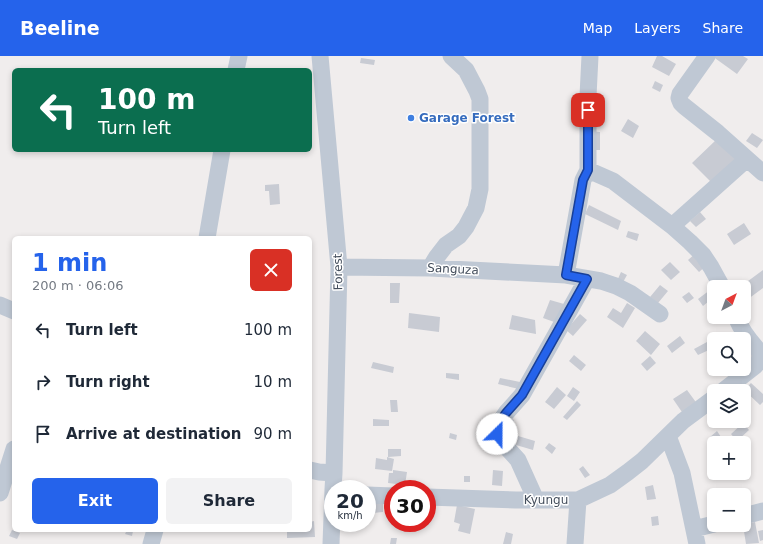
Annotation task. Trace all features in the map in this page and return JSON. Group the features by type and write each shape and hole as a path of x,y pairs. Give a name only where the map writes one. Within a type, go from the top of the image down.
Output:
{"street":[{"path":"236,68 239,56"},
{"name":"Forest","path":"320,56 339,266 333,480"},
{"path":"430,268 446,245 459,236 466,227 476,208 480,189 480,99 477,90 466,70 451,56"},
{"path":"566,275 583,180 588,170 588,96 590,56"},
{"path":"672,226 758,165 681,103 679,98 680,94 707,56"},
{"path":"207,236 222,152"},
{"path":"588,170 613,180 672,226 703,255 718,280"},
{"name":"Sanguza","path":"339,266 430,268 566,275 616,286 630,293 660,314"},
{"path":"536,500 518,460 500,440 497,434 499,423 522,395 587,279"},
{"path":"0,305 12,310"},
{"path":"732,384 755,366 760,360 762,353 739,324"},
{"name":"Kyungu","path":"436,497 578,500 610,485 642,460 683,421 707,403"},
{"path":"668,436 682,473 695,536 707,528"},
{"path":"0,493 12,455"},
{"path":"312,470 319,472 328,480"},
{"path":"575,544 578,500"},
{"path":"751,514 763,511"},
{"path":"151,544 154,532"},
{"name":"Forest","path":"332,532 332,544"}],"building":[{"path":"657,56 662,56 676,64 669,76 652,67"},
{"path":"712,56 743,56 748,59 737,74"},
{"path":"361,58 375,60 374,65 360,63"},
{"path":"655,81 663,85 660,92 652,88"},
{"path":"628,119 639,126 633,138 621,131"},
{"path":"591,131 600,132 600,150 591,150"},
{"path":"752,133 763,140 757,148 746,141"},
{"path":"716,140 736,159 711,182 692,163"},
{"path":"279,184 280,204 270,205 269,191 265,191 265,185"},
{"path":"589,205 621,221 618,230 585,214"},
{"path":"700,212 706,219 696,227 690,221"},
{"path":"744,223 751,234 734,245 727,234"},
{"path":"628,231 639,234 637,241 626,237"},
{"path":"696,253 706,266 699,272 688,260"},
{"path":"670,262 680,272 671,280 661,270"},
{"path":"763,270 763,288 751,297 751,280 749,280"},
{"path":"621,272 627,275 622,284 617,281"},
{"path":"390,283 400,283 399,303 390,303"},
{"path":"660,285 668,291 658,303 650,297"},
{"path":"689,292 694,298 687,303 682,297"},
{"path":"707,292 707,303 703,306 698,299"},
{"path":"550,300 564,304 557,323 543,318"},
{"path":"627,303 635,308 623,328 607,317 613,308 621,313"},
{"path":"409,313 440,317 439,332 408,328"},
{"path":"580,314 587,320 573,336 566,330"},
{"path":"512,315 535,320 536,334 509,329"},
{"path":"645,331 660,344 651,355 636,341"},
{"path":"680,336 685,343 672,353 667,346"},
{"path":"707,342 707,351 698,355 694,349"},
{"path":"751,350 759,360 751,363"},
{"path":"574,355 586,365 581,371 569,361"},
{"path":"650,356 656,363 647,371 641,364"},
{"path":"373,362 394,367 393,373 371,368"},
{"path":"446,373 459,374 459,380 446,378"},
{"path":"500,378 520,382 519,389 498,384"},
{"path":"751,383 763,394 763,402 760,405 751,397"},
{"path":"557,387 566,395 554,409 545,402"},
{"path":"573,387 580,392 574,401 567,396"},
{"path":"687,390 698,405 684,415 673,399"},
{"path":"390,400 397,400 398,412 391,412"},
{"path":"577,401 581,405 567,420 563,417"},
{"path":"507,418 514,420 511,433 504,431"},
{"path":"373,419 389,420 389,426 373,426"},
{"path":"738,428 747,428 749,430 742,436 733,436 731,434"},
{"path":"717,431 720,436 711,436"},
{"path":"450,433 457,435 456,440 449,438"},
{"path":"518,436 535,441 533,450 516,445"},
{"path":"549,443 556,448 552,454 545,448"},
{"path":"388,449 401,449 401,456 388,457"},
{"path":"387,457 394,459 392,471 375,469 376,458 387,460"},
{"path":"583,466 590,475 585,478 579,469"},
{"path":"393,470 407,472 406,480 388,480 389,473 393,473"},
{"path":"493,470 503,471 502,486 492,485"},
{"path":"464,476 470,476 470,482 464,482"},
{"path":"653,485 656,499 647,500 645,487"},
{"path":"383,497 383,512 376,513 376,498"},
{"path":"457,505 475,509 470,534 458,531 460,524 454,522"},
{"path":"658,516 659,525 652,526 651,517"},
{"path":"314,521 315,537 287,538 287,532 312,532 312,522"},
{"path":"755,522 759,543 746,544 744,532 751,532 751,523"},
{"path":"12,530 12,532 20,533 17,539 9,536"},
{"path":"763,530 763,540 760,541 758,531"},
{"path":"126,532 133,532 132,536 125,534"},
{"path":"506,532 513,534 511,544 503,544"},
{"path":"391,538 397,538 396,544 390,544"}],"place":[{"name":"Garage Forest","path":"411,118"}],"route":[{"path":"497,434 499,423 522,395 587,279 566,275 583,180 588,170 588,110"}]}
